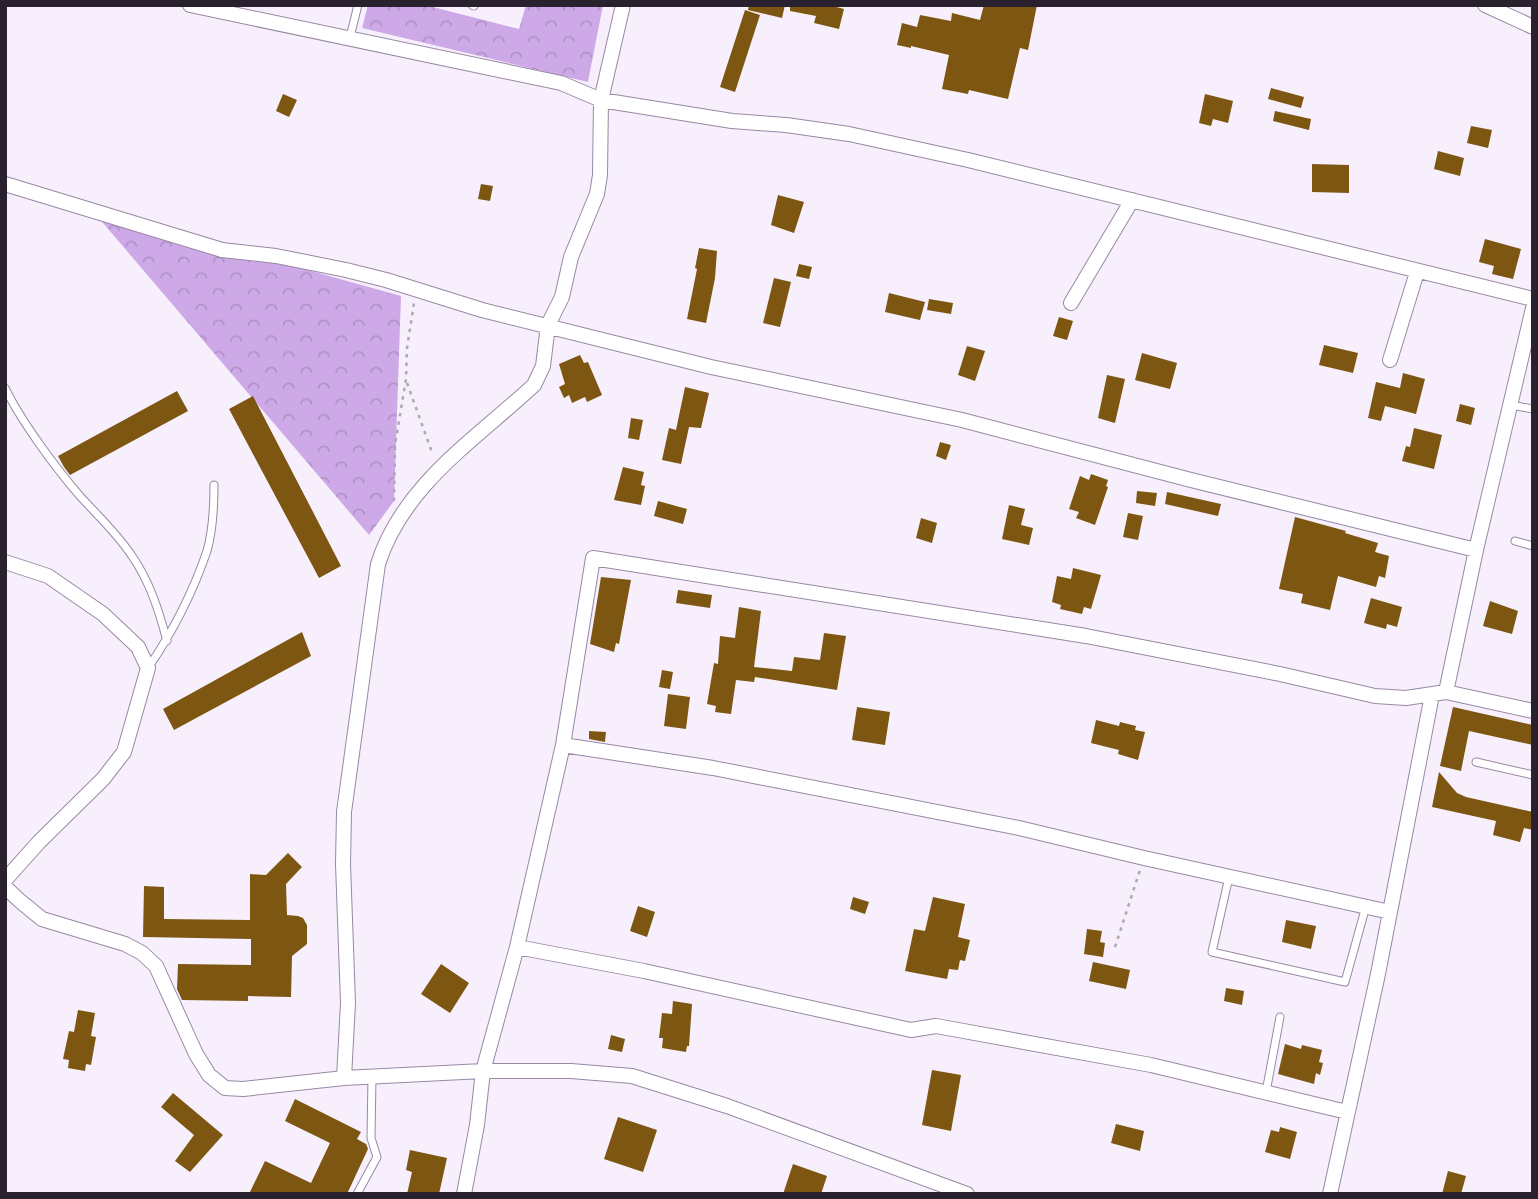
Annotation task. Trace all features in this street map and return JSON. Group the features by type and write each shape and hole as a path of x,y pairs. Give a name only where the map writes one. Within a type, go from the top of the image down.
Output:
{"street":[{"path":"190,5 561,83 601,100 732,121 849,134 968,160 1533,299"},
{"path":"344,1079 348,1003 343,864 345,793 378,564 399,518 440,467 534,385 543,366 548,325 562,297 574,248 597,194 600,175 601,100 623,5"},
{"path":"1485,5 1533,27"},
{"path":"5,184 222,250 276,256 346,270 482,310 711,367 962,420 1476,550"},
{"path":"1071,303 1132,200"},
{"path":"1390,360 1417,272"},
{"path":"1330,1194 1439,694 1511,405 1527,363 1533,308"},
{"path":"464,1194 483,1071 517,947 563,746 593,558 1086,636 1375,696 1406,698 1439,694 1533,711"},
{"path":"5,562 48,576 103,614 138,647 148,668 124,752 103,779 5,880"},
{"path":"563,746 713,768 1019,828 1390,912"},
{"path":"5,887 42,919 125,944 142,953 156,966 196,1054 209,1075 225,1088 243,1089 344,1079 483,1071 571,1071 632,1076 660,1083 967,1194"},
{"path":"517,947 643,971 911,1030 936,1026 1150,1065 1347,1112"}],"lane":[{"path":"350,37 358,5"},
{"path":"5,388 68,480 119,537 133,557 150,589 167,641"},
{"path":"1511,405 1533,409"},
{"path":"148,668 167,641 208,548 214,485"},
{"path":"1515,541 1533,546"},
{"path":"1476,762 1533,775"},
{"path":"1230,876 1212,952 1345,982 1366,905"},
{"path":"1266,1093 1280,1017"},
{"path":"357,1194 377,1157 370,1139 372,1077"}],"path":[{"path":"399,518 393,494 394,464 416,290"},
{"path":"406,379 430,451 440,467"},
{"path":"1115,947 1144,858"}],"green space":[{"path":"368,5 425,5 519,29 526,5 603,5 588,82 362,28"},
{"path":"92,210 401,296 394,501 369,535"}],"building":[{"path":"749,5 785,5 782,18 748,10"},
{"path":"790,5 829,5 844,9 839,29 814,23 816,16 790,11"},
{"path":"984,5 1037,5 1028,50 1020,48 1008,99 969,90 968,94 942,89 949,55 897,45 902,23 917,27 920,15 951,21 952,13 980,20"},
{"path":"745,10 760,15 735,92 720,87"},
{"path":"1271,88 1304,97 1301,108 1268,99"},
{"path":"283,94 297,100 289,117 276,111"},
{"path":"1205,94 1233,101 1228,123 1213,119 1211,126 1199,123"},
{"path":"1275,111 1311,119 1309,130 1273,121"},
{"path":"1471,126 1492,130 1488,148 1467,143"},
{"path":"1438,151 1464,158 1460,176 1434,169"},
{"path":"1312,164 1349,165 1349,193 1312,192"},
{"path":"481,184 493,186 490,201 478,199"},
{"path":"778,195 804,202 794,233 771,225"},
{"path":"1485,239 1521,249 1513,279 1492,274 1494,266 1479,262"},
{"path":"699,248 717,251 715,278 706,323 687,319"},
{"path":"799,264 812,267 809,279 796,276"},
{"path":"774,278 791,282 780,327 763,323"},
{"path":"889,293 925,302 920,320 885,312"},
{"path":"929,299 953,303 951,314 927,310"},
{"path":"1059,317 1073,321 1067,340 1053,336"},
{"path":"1324,345 1358,353 1353,373 1319,365"},
{"path":"967,346 985,351 975,381 958,375"},
{"path":"1142,353 1177,363 1170,389 1135,380"},
{"path":"580,355 584,363 588,362 602,395 587,402 585,397 572,403 569,395 564,398 559,387 565,384 559,364"},
{"path":"1403,373 1425,379 1416,414 1385,406 1381,421 1368,418 1376,382 1400,388"},
{"path":"1107,375 1125,379 1115,423 1098,418"},
{"path":"685,387 709,393 701,428 689,427 681,464 662,460 669,428 676,430"},
{"path":"177,391 188,411 70,475 64,467 58,456"},
{"path":"253,396 341,566 319,578 229,409"},
{"path":"1460,404 1475,408 1471,425 1456,421"},
{"path":"631,418 643,420 639,440 628,438"},
{"path":"1414,428 1442,435 1434,469 1402,461 1406,446 1410,447"},
{"path":"940,442 951,445 946,460 936,456"},
{"path":"623,467 644,472 641,485 645,486 641,505 614,500"},
{"path":"1091,474 1108,480 1095,525 1076,518 1079,512 1069,509 1080,476 1089,480"},
{"path":"1137,491 1157,493 1155,506 1136,503"},
{"path":"1167,492 1221,504 1218,516 1165,504"},
{"path":"658,501 687,509 683,524 654,516"},
{"path":"1009,505 1025,509 1021,525 1033,528 1029,545 1002,539"},
{"path":"1128,513 1143,516 1138,540 1123,537"},
{"path":"1295,517 1378,543 1375,552 1389,556 1385,578 1379,576 1376,587 1338,576 1330,610 1301,603 1303,594 1279,589"},
{"path":"921,518 937,523 932,543 916,538"},
{"path":"1073,568 1101,575 1091,609 1084,607 1082,614 1060,609 1061,605 1052,602 1057,576 1071,579"},
{"path":"601,577 631,580 619,644 616,643 614,652 590,644"},
{"path":"678,590 712,595 710,608 676,603"},
{"path":"1371,598 1402,607 1397,627 1387,624 1386,629 1364,623"},
{"path":"1490,601 1518,611 1512,634 1483,626"},
{"path":"739,607 761,611 754,667 792,671 794,657 820,660 824,633 846,636 837,690 755,677 754,682 736,680 731,714 715,712 716,706 707,704 714,663 718,664 720,636 735,638"},
{"path":"302,632 311,656 174,730 163,709"},
{"path":"662,670 673,672 670,689 659,687"},
{"path":"668,694 690,697 686,729 664,726"},
{"path":"857,707 890,712 885,745 852,740"},
{"path":"1453,707 1533,725 1533,745 1469,731 1461,771 1440,766"},
{"path":"1096,720 1119,726 1120,722 1136,726 1135,730 1145,732 1138,760 1118,754 1119,750 1091,743"},
{"path":"589,731 606,732 605,742 589,739"},
{"path":"1439,772 1457,793 1466,797 1533,812 1533,830 1524,828 1520,842 1493,835 1496,821 1432,807"},
{"path":"288,853 302,867 286,884 287,915 303,918 307,925 307,944 292,956 291,997 248,996 248,1001 182,1000 177,989 178,964 251,965 251,939 143,937 144,886 164,887 164,919 250,920 250,874 266,875"},
{"path":"853,897 869,902 865,914 850,909"},
{"path":"933,897 965,904 958,937 970,940 965,961 960,960 958,970 949,969 947,979 905,971 914,929 925,931"},
{"path":"638,906 655,912 647,937 630,931"},
{"path":"1286,920 1316,926 1311,949 1282,942"},
{"path":"1087,929 1102,931 1100,942 1105,943 1103,957 1084,954"},
{"path":"1093,962 1130,970 1126,989 1089,981"},
{"path":"441,964 469,983 450,1013 421,994"},
{"path":"1226,988 1244,991 1242,1005 1224,1001"},
{"path":"673,1001 692,1004 689,1046 686,1052 662,1048 663,1038 659,1038 662,1013 672,1014"},
{"path":"78,1010 95,1013 91,1036 96,1037 91,1065 86,1064 85,1071 68,1068 69,1060 63,1059 69,1031 74,1032"},
{"path":"611,1035 625,1039 622,1052 608,1049"},
{"path":"1285,1044 1301,1049 1302,1045 1322,1050 1319,1062 1323,1063 1320,1075 1316,1073 1314,1084 1278,1074"},
{"path":"932,1070 961,1075 951,1131 922,1125"},
{"path":"173,1093 223,1135 190,1172 175,1161 194,1135 161,1107"},
{"path":"295,1099 361,1132 357,1139 366,1144 368,1149 347,1194 249,1194 265,1161 311,1183 330,1143 285,1121"},
{"path":"618,1117 657,1130 643,1172 604,1159"},
{"path":"1116,1124 1144,1131 1140,1151 1111,1143"},
{"path":"1280,1127 1297,1132 1290,1159 1265,1152 1271,1130 1279,1132"},
{"path":"410,1150 447,1158 439,1194 407,1194 412,1172 406,1170"},
{"path":"793,1164 827,1176 821,1194 783,1194"},
{"path":"1448,1171 1466,1176 1461,1194 1442,1194"}]}
